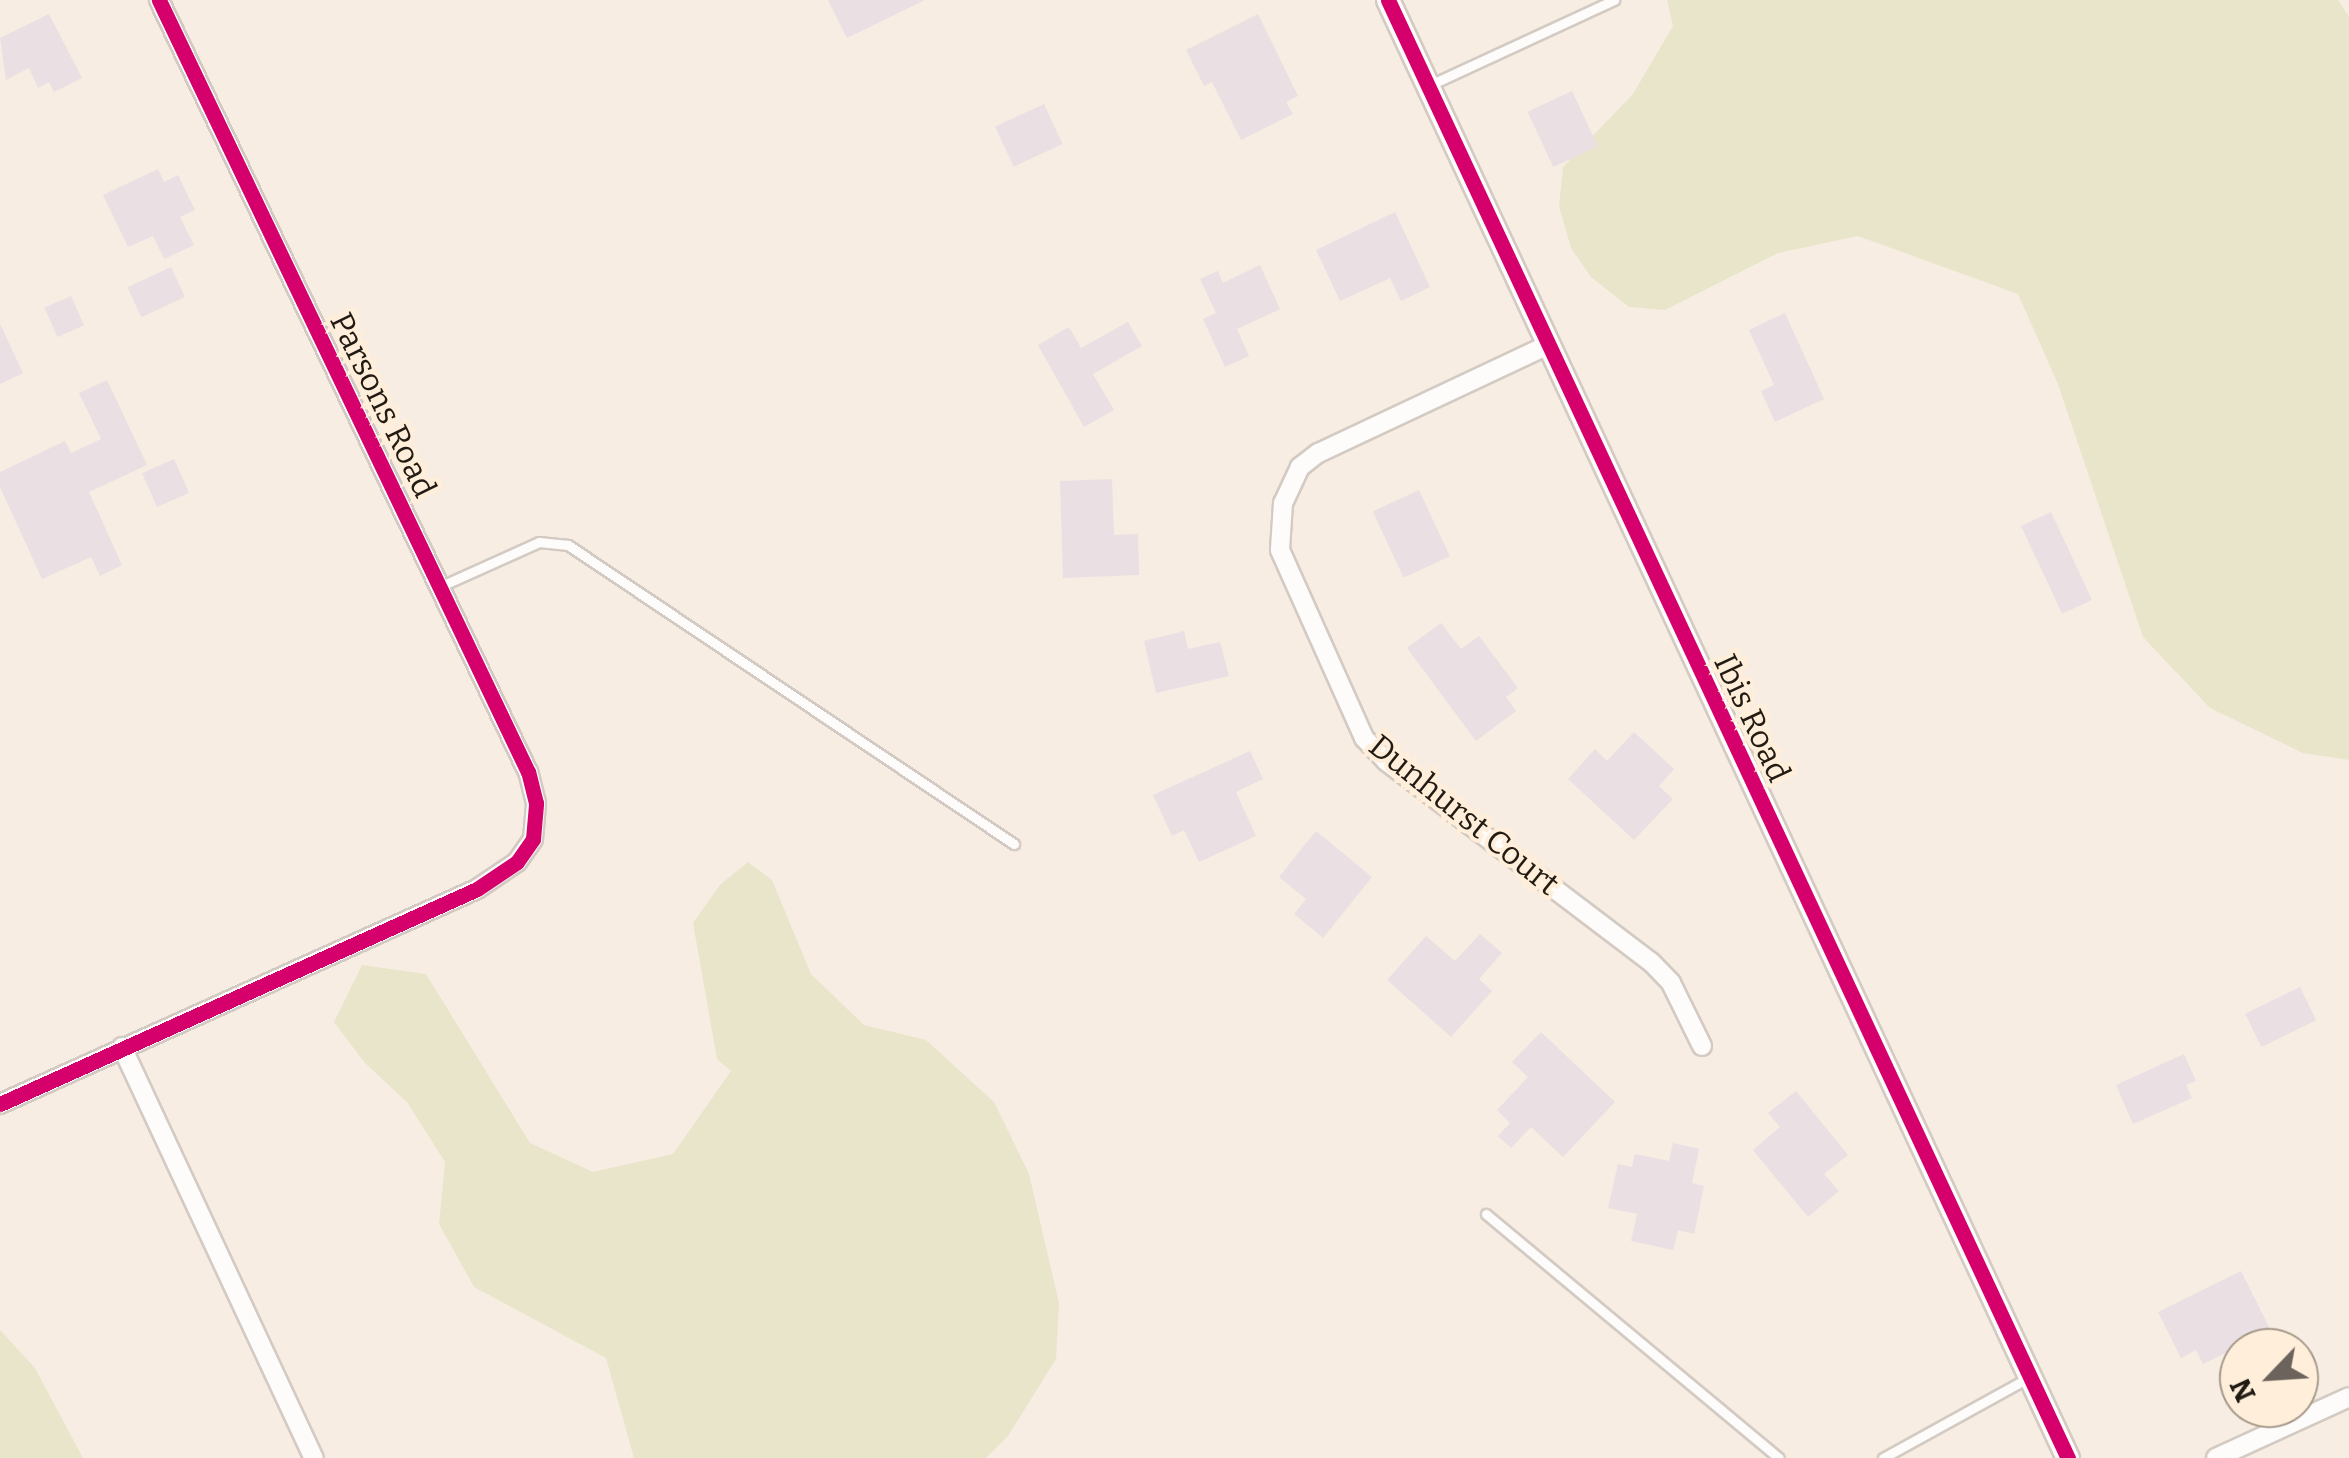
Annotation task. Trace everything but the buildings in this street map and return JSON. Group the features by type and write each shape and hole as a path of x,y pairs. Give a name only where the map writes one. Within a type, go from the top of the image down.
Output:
{"street":[{"name":"Parsons Road","path":"122,1047 477,888 517,862 533,839 536,803 528,772 159,0"},
{"name":"Ibis Road","path":"1388,0 2068,1458"},
{"name":"Dunhurst Court","path":"1548,345 1318,453 1300,467 1283,503 1280,550 1364,738 1386,761 1652,962 1671,984 1702,1046"},
{"path":"0,1104 122,1047 314,1458"},
{"path":"2216,1458 2349,1396"}],"lane":[{"path":"1428,86 1614,0"},
{"path":"439,587 540,542 568,545 1014,844"},
{"path":"1486,1214 1780,1458"},
{"path":"1883,1458 2030,1377"}],"shaded area":[{"path":"1667,0 2338,0 2349,17 2349,760 2303,753 2210,708 2143,637 2058,384 2018,294 1858,236 1778,253 1665,310 1629,307 1591,277 1571,248 1559,206 1563,167 1633,94 1673,26"},
{"path":"748,862 772,880 811,974 864,1025 926,1040 994,1102 1029,1174 1059,1303 1056,1359 1008,1436 986,1458 634,1458 606,1358 474,1287 439,1224 445,1162 407,1102 364,1062 334,1022 362,965 426,974 530,1143 593,1172 673,1154 731,1071 717,1059 693,923 720,885"},
{"path":"0,1330 35,1368 83,1458 0,1458"}],"cycle path":[{"path":"0,1104 477,889 517,862 533,839 536,803 528,772 159,0"},
{"path":"1388,0 2068,1458"}]}
